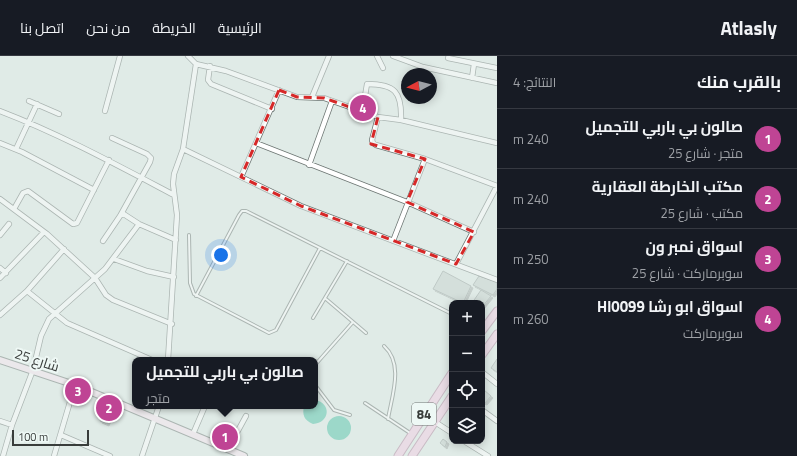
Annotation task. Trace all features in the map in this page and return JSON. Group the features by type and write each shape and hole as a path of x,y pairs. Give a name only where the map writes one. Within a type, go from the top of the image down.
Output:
{"main road":[{"path":"485,326 497,311"},
{"path":"485,351 497,334"},
{"name":"84","path":"398,456 411,434 448,384"},
{"name":"84","path":"412,456 449,401"}],"street":[{"path":"105,111 120,56"},
{"path":"188,56 196,64 210,66 297,97 312,97 332,101 378,117 401,120 497,143"},
{"path":"312,97 329,56"},
{"path":"377,56 383,68"},
{"path":"393,56 423,67 497,83"},
{"path":"448,58 497,68"},
{"path":"168,357 172,324 177,215 174,195 174,174 183,149 196,64"},
{"path":"472,78 474,64"},
{"path":"210,66 208,80 211,84 272,109"},
{"path":"369,114 371,101 365,96 367,84 390,86 398,94 401,120"},
{"path":"241,177 279,90"},
{"path":"29,101 59,114"},
{"path":"309,165 332,101"},
{"path":"16,149 37,104"},
{"path":"0,111 29,122 109,160 174,195"},
{"path":"378,117 373,143 426,159 497,186 456,264"},
{"path":"103,241 122,213 142,178 151,158 147,154 112,138"},
{"path":"256,143 309,165 407,202 474,232"},
{"path":"0,144 16,149 94,190"},
{"path":"183,149 301,206 497,280"},
{"path":"393,241 407,202 426,159"},
{"path":"14,209 23,193 28,191 73,224 77,223 109,160"},
{"path":"0,199 64,249 95,278 106,295 113,300 172,324"},
{"path":"122,213 139,224 176,240"},
{"path":"0,235 9,224"},
{"path":"3,456 12,425 33,370 41,336 49,319 114,259 139,224"},
{"path":"0,278 44,232"},
{"path":"0,315 27,291 64,249"},
{"path":"114,259 174,277"},
{"path":"0,268 6,273"},
{"path":"27,291 67,323 145,357"},
{"name":"شارع 25","path":"0,360 74,385 132,408"},
{"path":"485,374 497,384"},
{"path":"54,456 74,385"},
{"name":"شارع 25","path":"134,409 244,456"},
{"path":"142,456 158,409"},
{"path":"193,434 204,409"},
{"path":"485,412 497,420"},
{"path":"228,449 246,416"},
{"path":"0,421 12,425"},
{"path":"435,422 449,431"},
{"path":"61,434 98,454 110,456"},
{"path":"469,444 488,456"}],"lane":[{"path":"196,296 242,211 246,210 449,312"},
{"path":"189,235 190,283 192,291 196,296 266,332 273,333 320,248"},
{"path":"313,318 348,261"},
{"path":"326,299 366,333"},
{"path":"318,362 353,322"},
{"path":"384,346 391,354 396,368 388,419"},
{"path":"318,389 334,410 350,415"},
{"path":"365,403 411,434"}],"highlighted area":[{"path":"279,90 297,97 324,98 378,117 371,144 425,159 407,202 474,232 456,264 301,206 241,177"}],"shaded area":[{"path":"318,401 324,405 327,413 323,420 319,423 313,424 306,419 303,409 318,409"},
{"path":"339,416 348,419 351,428 348,437 339,440 330,437 327,428 330,419"}],"building":[{"path":"443,271 471,286 464,300 457,300 433,289"},
{"path":"479,276 497,282 497,289 493,295 473,285"},
{"path":"481,290 491,296 485,303 485,300 474,300"},
{"path":"497,359 497,372 491,368"},
{"path":"485,391 491,396 485,403"},
{"path":"107,404 114,407 107,424 100,421"},
{"path":"443,439 447,442 445,447 440,443"}],"place":[{"name":"اسواق ابو رشا Hl0099","path":"363,108"},
{"name":"اسواق نمبر ون","path":"78,391"},
{"name":"مكتب الخارطة العقارية","path":"109,408"},
{"name":"صالون بي باربي للتجميل","path":"225,437"}]}
